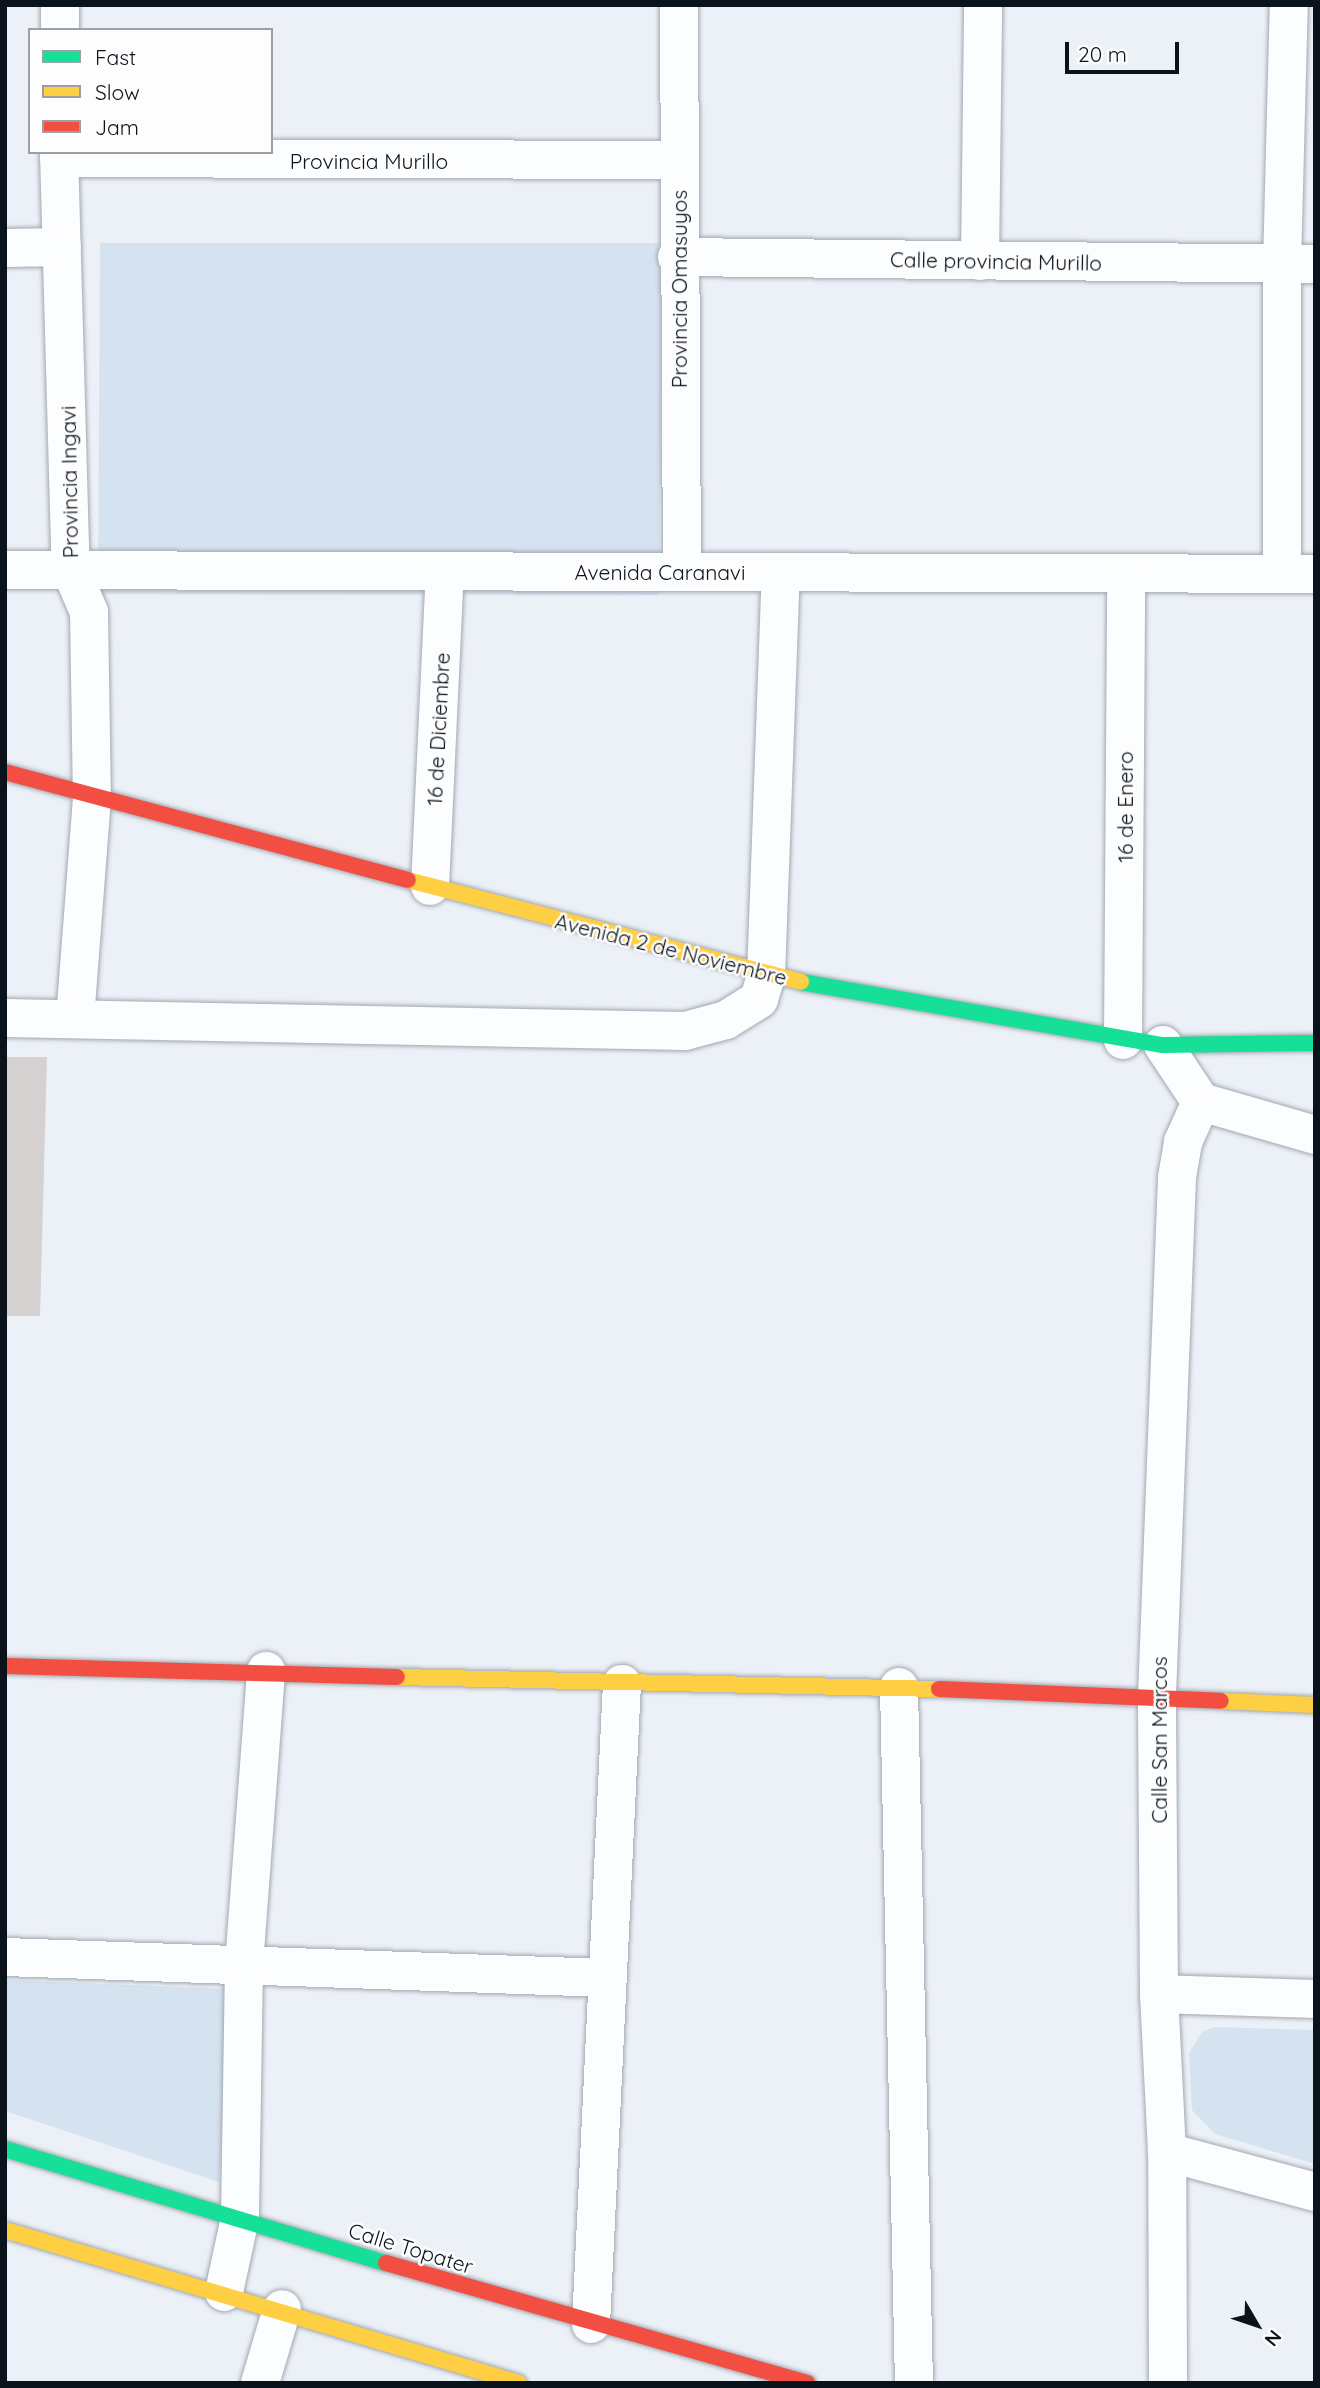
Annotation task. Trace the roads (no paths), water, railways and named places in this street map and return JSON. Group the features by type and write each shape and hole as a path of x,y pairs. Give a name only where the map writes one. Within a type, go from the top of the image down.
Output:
{"street":[{"path":"60,5 60,28"},
{"name":"Provincia Omasuyos","path":"679,5 677,257 682,572"},
{"path":"980,261 983,5"},
{"path":"1290,5 1298,264 1298,574"},
{"name":"Provincia Murillo","path":"59,155 678,160"},
{"name":"Provincia Ingavi","path":"59,155 71,570 89,612 92,798 75,1018"},
{"path":"5,248 62,247"},
{"name":"Calle provincia Murillo","path":"677,257 1298,264"},
{"name":"Avenida Caranavi","path":"5,570 1298,574"},
{"name":"16 de Diciembre","path":"430,886 445,572"},
{"path":"5,1018 685,1031 726,1020 759,999 766,976 781,573"},
{"name":"16 de Enero","path":"1123,1040 1126,573"},
{"name":"Avenida 2 de Noviembre","path":"5,772 92,798 766,976 1163,1045 1315,1042"},
{"path":"1163,1045 1201,1102 1315,1135"},
{"name":"Calle San Marcos","path":"1168,2383 1167,2152 1158,1994 1157,1696 1177,1177 1183,1142 1201,1102"},
{"path":"5,1665 622,1684 899,1687 1315,1704"},
{"path":"224,2292 240,2218 244,1965 265,1671"},
{"path":"591,2324 622,1684"},
{"path":"899,1687 914,2383"},
{"path":"5,1957 607,1978"},
{"path":"1158,1994 1315,1999"},
{"name":"Calle Topater","path":"5,2149 591,2324 807,2383"},
{"path":"1167,2152 1315,2192"},
{"path":"5,2230 282,2309 519,2383"},
{"path":"260,2383 282,2309"}]}
